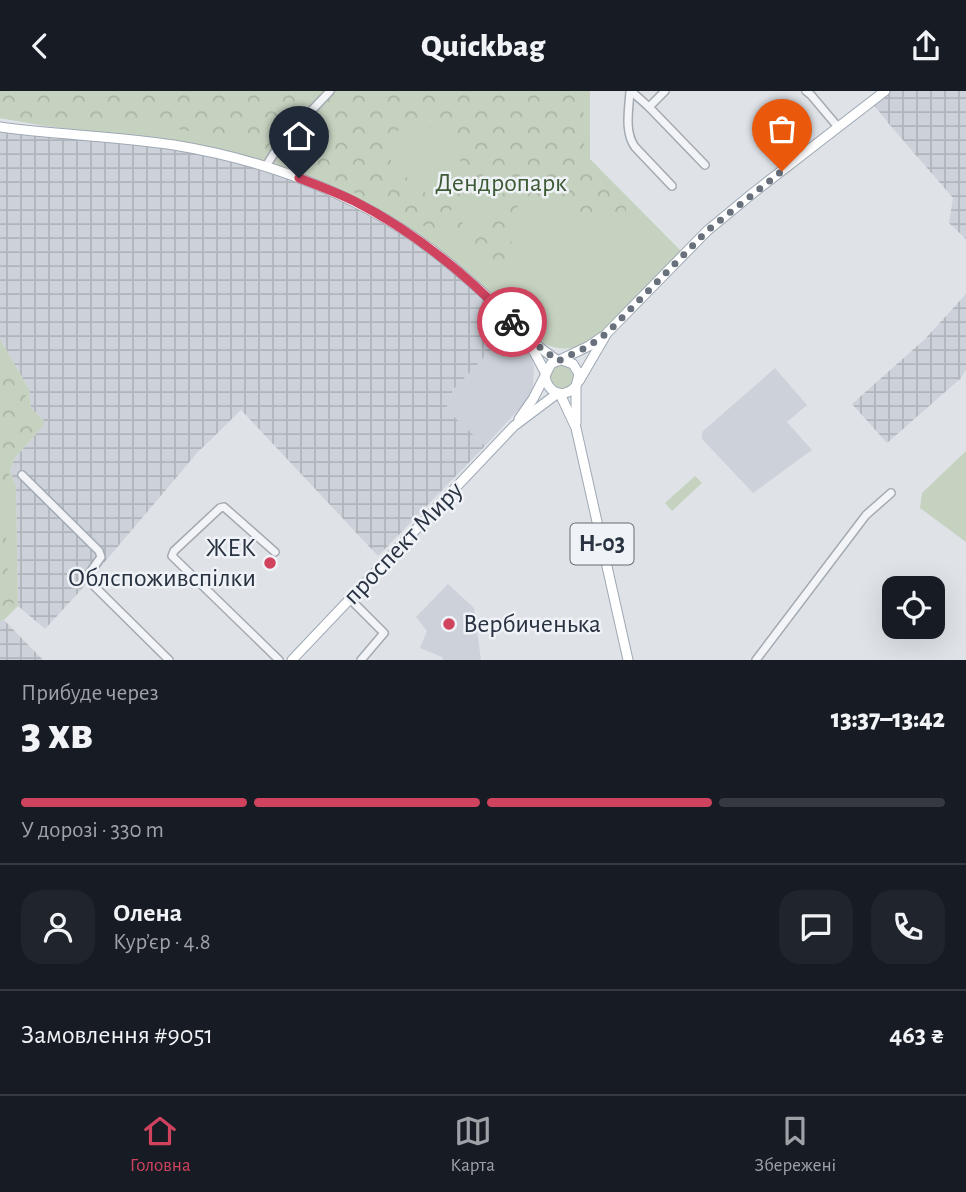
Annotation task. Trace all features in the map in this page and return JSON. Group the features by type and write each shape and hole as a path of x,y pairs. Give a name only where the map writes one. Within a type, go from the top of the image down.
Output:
{"main road":[{"path":"545,375 551,364 589,346 607,333 707,231 885,91"},
{"name":"Н-03","path":"0,127 174,145 224,155 266,166 355,202 433,250 485,295 524,335 560,360 576,367 579,374 576,428"},
{"path":"559,394 568,393 578,384 607,333"},
{"name":"Н-03","path":"524,335 549,388 559,394 576,428 628,660"},
{"name":"проспект Миру","path":"514,426 545,375"},
{"name":"проспект Миру","path":"292,660 514,426 559,394"}],"street":[{"path":"266,166 281,144 330,91"},
{"path":"630,91 705,165"},
{"path":"630,91 631,141 672,186"},
{"path":"649,107 666,91"},
{"path":"806,91 838,127"},
{"path":"22,475 99,551 101,557 86,578 169,660"},
{"path":"756,660 866,515 891,493"},
{"path":"275,552 224,507 201,525 172,556 279,660"},
{"path":"350,599 384,633 361,660"}],"shaded area":[{"path":"889,91 966,91 966,239 949,223 953,198 873,104"},
{"path":"0,129 174,148 265,169 354,204 431,252 484,296 513,327 453,390 446,409 485,446 378,556 241,410 197,453 45,629 18,606 16,486 10,471 14,459 44,425 44,421 31,408 29,389 0,339"},
{"path":"966,294 966,370 960,379 887,443 852,404 925,339"},
{"path":"513,327 530,349 534,367 533,386 529,398 485,446 446,409 453,390"},
{"path":"775,368 807,405 787,422 812,450 753,493 702,439 702,434"},
{"name":"Вербиченька","path":"448,584 474,608 481,660 443,660 442,657 420,648 427,631 416,617"},
{"path":"4,620 43,660 0,660 0,621"}],"green space":[{"name":"Дендропарк","path":"0,91 590,91 590,159 682,252 620,317 596,338 571,348 557,348 525,333 453,264 331,188 175,143 0,118"},
{"path":"0,91 583,91 585,163 626,206 626,217 616,220 599,219 583,215 552,200 527,201 517,207 509,222 509,235 514,249 507,258 496,261 482,260 445,234 261,150 221,137 172,128 110,122 46,126 0,118","holes":["418,123 436,129 458,145 460,155 459,169 453,180 439,193 429,196 393,166 387,150 399,129","492,165 512,184 470,230 450,211"]},
{"path":"0,339 29,389 31,408 44,421 44,425 14,459 10,471 16,486 18,606 0,621"},
{"path":"0,365 26,396 24,402 41,421 41,426 8,463 13,484 2,508 7,581 14,600 13,607 1,616"},
{"path":"562,366 570,369 573,377 570,385 562,388 554,385 551,377 554,369"},
{"path":"966,451 966,542 920,508 922,493"},
{"path":"695,476 702,483 672,511 665,503"}],"way so far":[{"path":"512,322 524,335 558,361 589,346 607,333 707,231 782,171"}],"place":[{"name":"ЖЕК Облспоживспілки","path":"270,563"},
{"name":"Вербиченька","path":"449,624"}],"route":[{"path":"299,178 355,202 433,250 512,322"}]}
